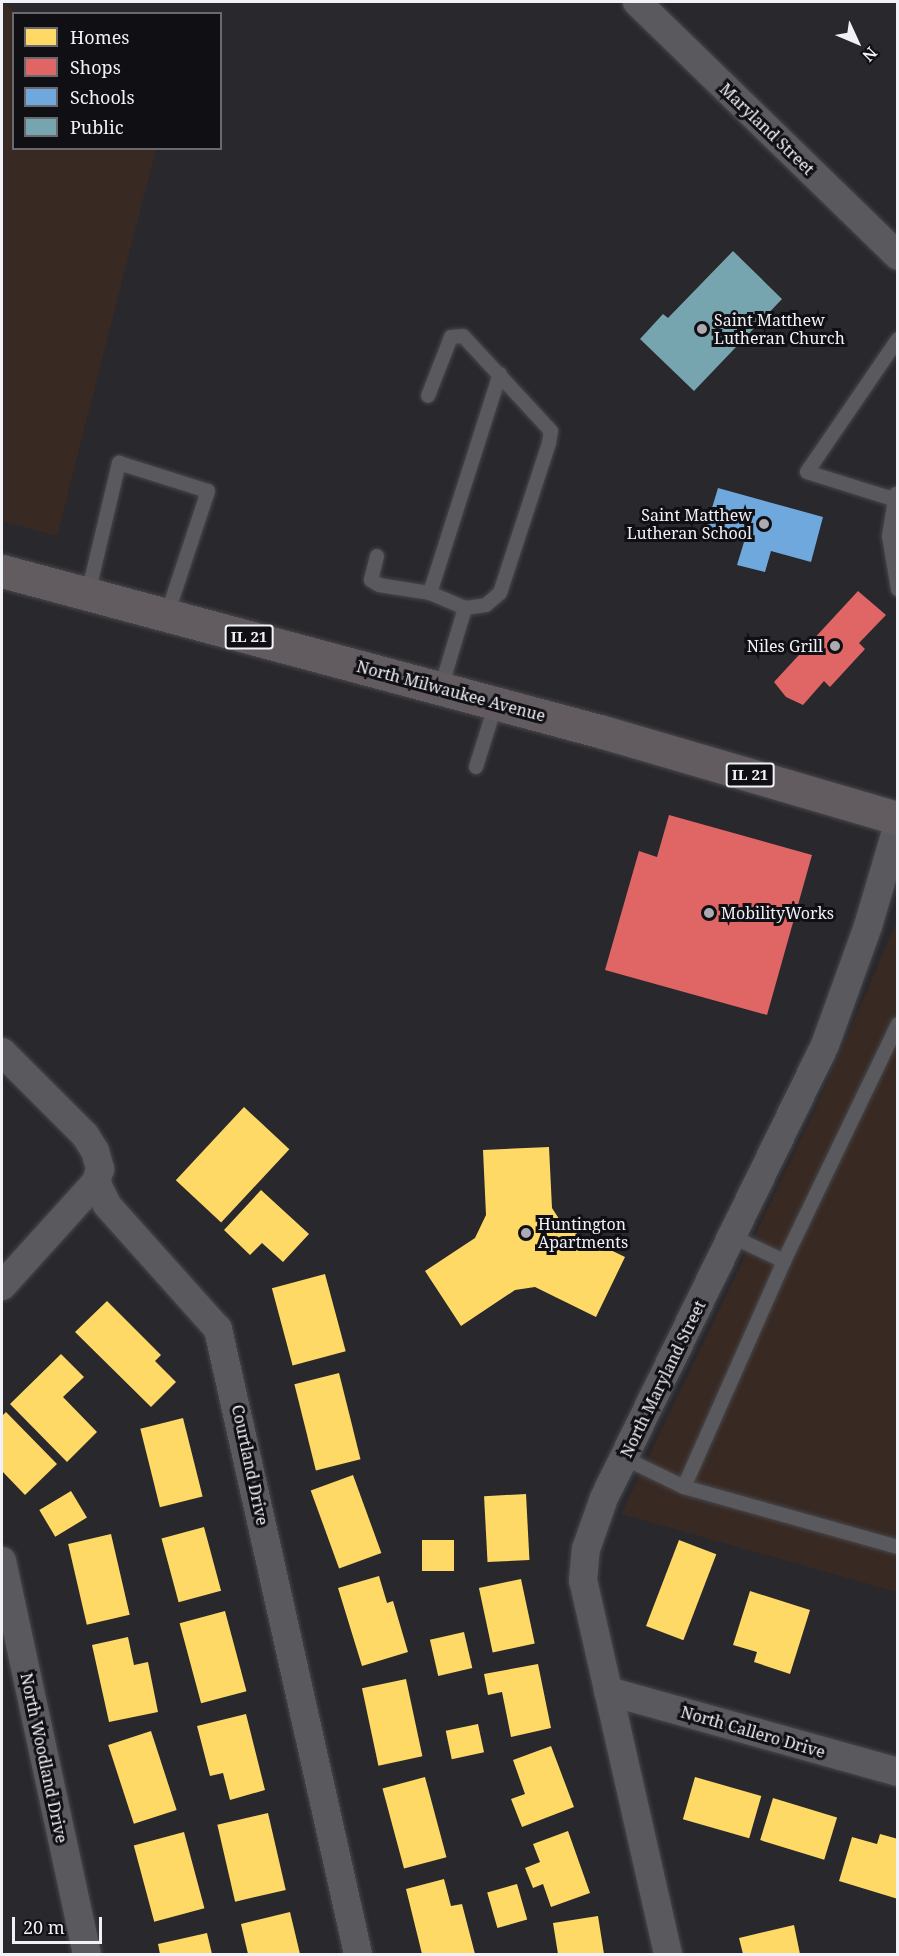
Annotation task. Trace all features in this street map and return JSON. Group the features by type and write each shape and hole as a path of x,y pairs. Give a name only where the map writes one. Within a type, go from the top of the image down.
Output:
{"main road":[{"name":"North Milwaukee Avenue","path":"2,571 496,703 897,818"}],"street":[{"name":"Maryland Street","path":"637,2 897,256"},
{"name":"North Maryland Street","path":"668,1954 583,1581 593,1524 825,1045 868,926 897,825"},
{"name":"Courtland Drive","path":"2,1052 86,1135 95,1151 99,1169 96,1182 106,1205 218,1329 358,1954"},
{"path":"2,1286 96,1182"},
{"name":"North Woodland Drive","path":"2,1561 87,1954"},
{"name":"North Callero Drive","path":"608,1691 897,1772"}],"lane":[{"path":"377,556 371,580 379,585 430,593 465,608 486,605 500,592 551,431 473,344 454,335 428,396"},
{"path":"896,345 807,472 895,495 889,536 897,588"},
{"path":"430,593 500,374"},
{"path":"88,594 119,463 208,491 167,615"},
{"path":"441,688 465,608"},
{"path":"476,767 496,703"},
{"path":"684,1487 784,1261 897,1024"},
{"path":"733,1237 784,1261"},
{"path":"624,1458 684,1487 897,1547"}],"shaded area":[{"path":"2,2 16,12 12,12 12,150 156,150 57,536 2,521"},
{"path":"897,921 897,1592 621,1514 814,1112"}],"building: Homes":[{"path":"244,1107 289,1149 221,1222 176,1180"},
{"name":"Huntington Apartments","path":"549,1147 552,1208 565,1228 625,1257 596,1317 535,1287 515,1290 461,1326 425,1271 475,1238 486,1215 483,1150"},
{"path":"261,1190 309,1234 283,1262 262,1243 250,1255 224,1230"},
{"path":"325,1274 346,1351 293,1366 272,1288"},
{"path":"107,1301 161,1355 155,1361 176,1382 151,1407 75,1332"},
{"path":"61,1354 84,1377 63,1397 97,1432 67,1462 10,1404"},
{"path":"339,1373 361,1459 316,1470 294,1384"},
{"path":"6,1412 57,1464 25,1495 2,1471 2,1416"},
{"path":"183,1418 203,1497 160,1507 140,1429"},
{"path":"353,1475 381,1553 339,1568 311,1490"},
{"path":"71,1491 87,1518 55,1537 39,1510"},
{"path":"526,1494 529,1560 488,1562 484,1496"},
{"path":"204,1527 221,1591 179,1602 161,1538"},
{"path":"111,1534 130,1615 87,1625 68,1544"},
{"path":"422,1540 454,1540 454,1571 422,1571"},
{"path":"679,1540 716,1554 683,1640 646,1626"},
{"path":"379,1576 387,1603 393,1601 408,1652 362,1666 338,1588"},
{"path":"521,1579 535,1644 493,1652 479,1588"},
{"path":"750,1591 810,1610 790,1674 754,1662 757,1652 733,1645"},
{"path":"225,1611 246,1691 201,1703 180,1623"},
{"path":"464,1632 472,1668 438,1676 430,1640"},
{"path":"128,1637 134,1665 148,1662 158,1712 109,1722 92,1645"},
{"path":"538,1664 551,1728 511,1737 502,1692 488,1695 484,1674"},
{"path":"406,1679 422,1756 378,1766 362,1688"},
{"path":"246,1714 265,1790 230,1800 223,1773 210,1776 197,1726"},
{"path":"478,1724 484,1752 452,1759 446,1731"},
{"path":"151,1731 177,1810 134,1824 108,1745"},
{"path":"551,1746 574,1807 522,1827 511,1799 525,1794 513,1760"},
{"path":"425,1777 446,1857 404,1869 382,1788"},
{"path":"695,1777 761,1796 749,1838 683,1819"},
{"path":"773,1798 837,1818 824,1860 760,1840"},
{"path":"268,1813 286,1890 235,1902 217,1825"},
{"path":"568,1831 590,1893 551,1907 543,1884 533,1888 525,1868 540,1862 533,1844"},
{"path":"184,1832 204,1908 154,1922 134,1845"},
{"path":"880,1834 898,1839 898,1899 839,1881 852,1837 877,1844"},
{"path":"444,1879 451,1906 462,1904 475,1954 422,1954 406,1889"},
{"path":"517,1884 527,1920 497,1928 487,1893"},
{"path":"290,1912 300,1954 248,1954 241,1924"},
{"path":"598,1916 604,1954 558,1954 553,1923"},
{"path":"794,1925 800,1954 743,1954 739,1938"},
{"path":"207,1933 212,1954 160,1954 158,1944"}],"building: Shops":[{"name":"Niles Grill","path":"858,591 886,615 859,643 865,649 830,687 824,681 803,705 786,697 774,682"},
{"name":"MobilityWorks","path":"669,815 812,855 767,1015 605,970 639,851 657,857"}],"building: Schools":[{"name":"Saint Matthew Lutheran School","path":"718,488 823,517 811,562 771,551 765,572 737,565 744,542 705,531"}],"building: Public":[{"name":"Saint Matthew Lutheran Church","path":"733,251 782,299 694,391 640,339 663,314 668,318"}],"place":[{"name":"Saint Matthew Lutheran Church","path":"702,329"},
{"name":"Saint Matthew Lutheran School","path":"764,524"},
{"name":"Niles Grill","path":"835,646"},
{"name":"MobilityWorks","path":"709,913"},
{"name":"Huntington Apartments","path":"526,1233"}]}
